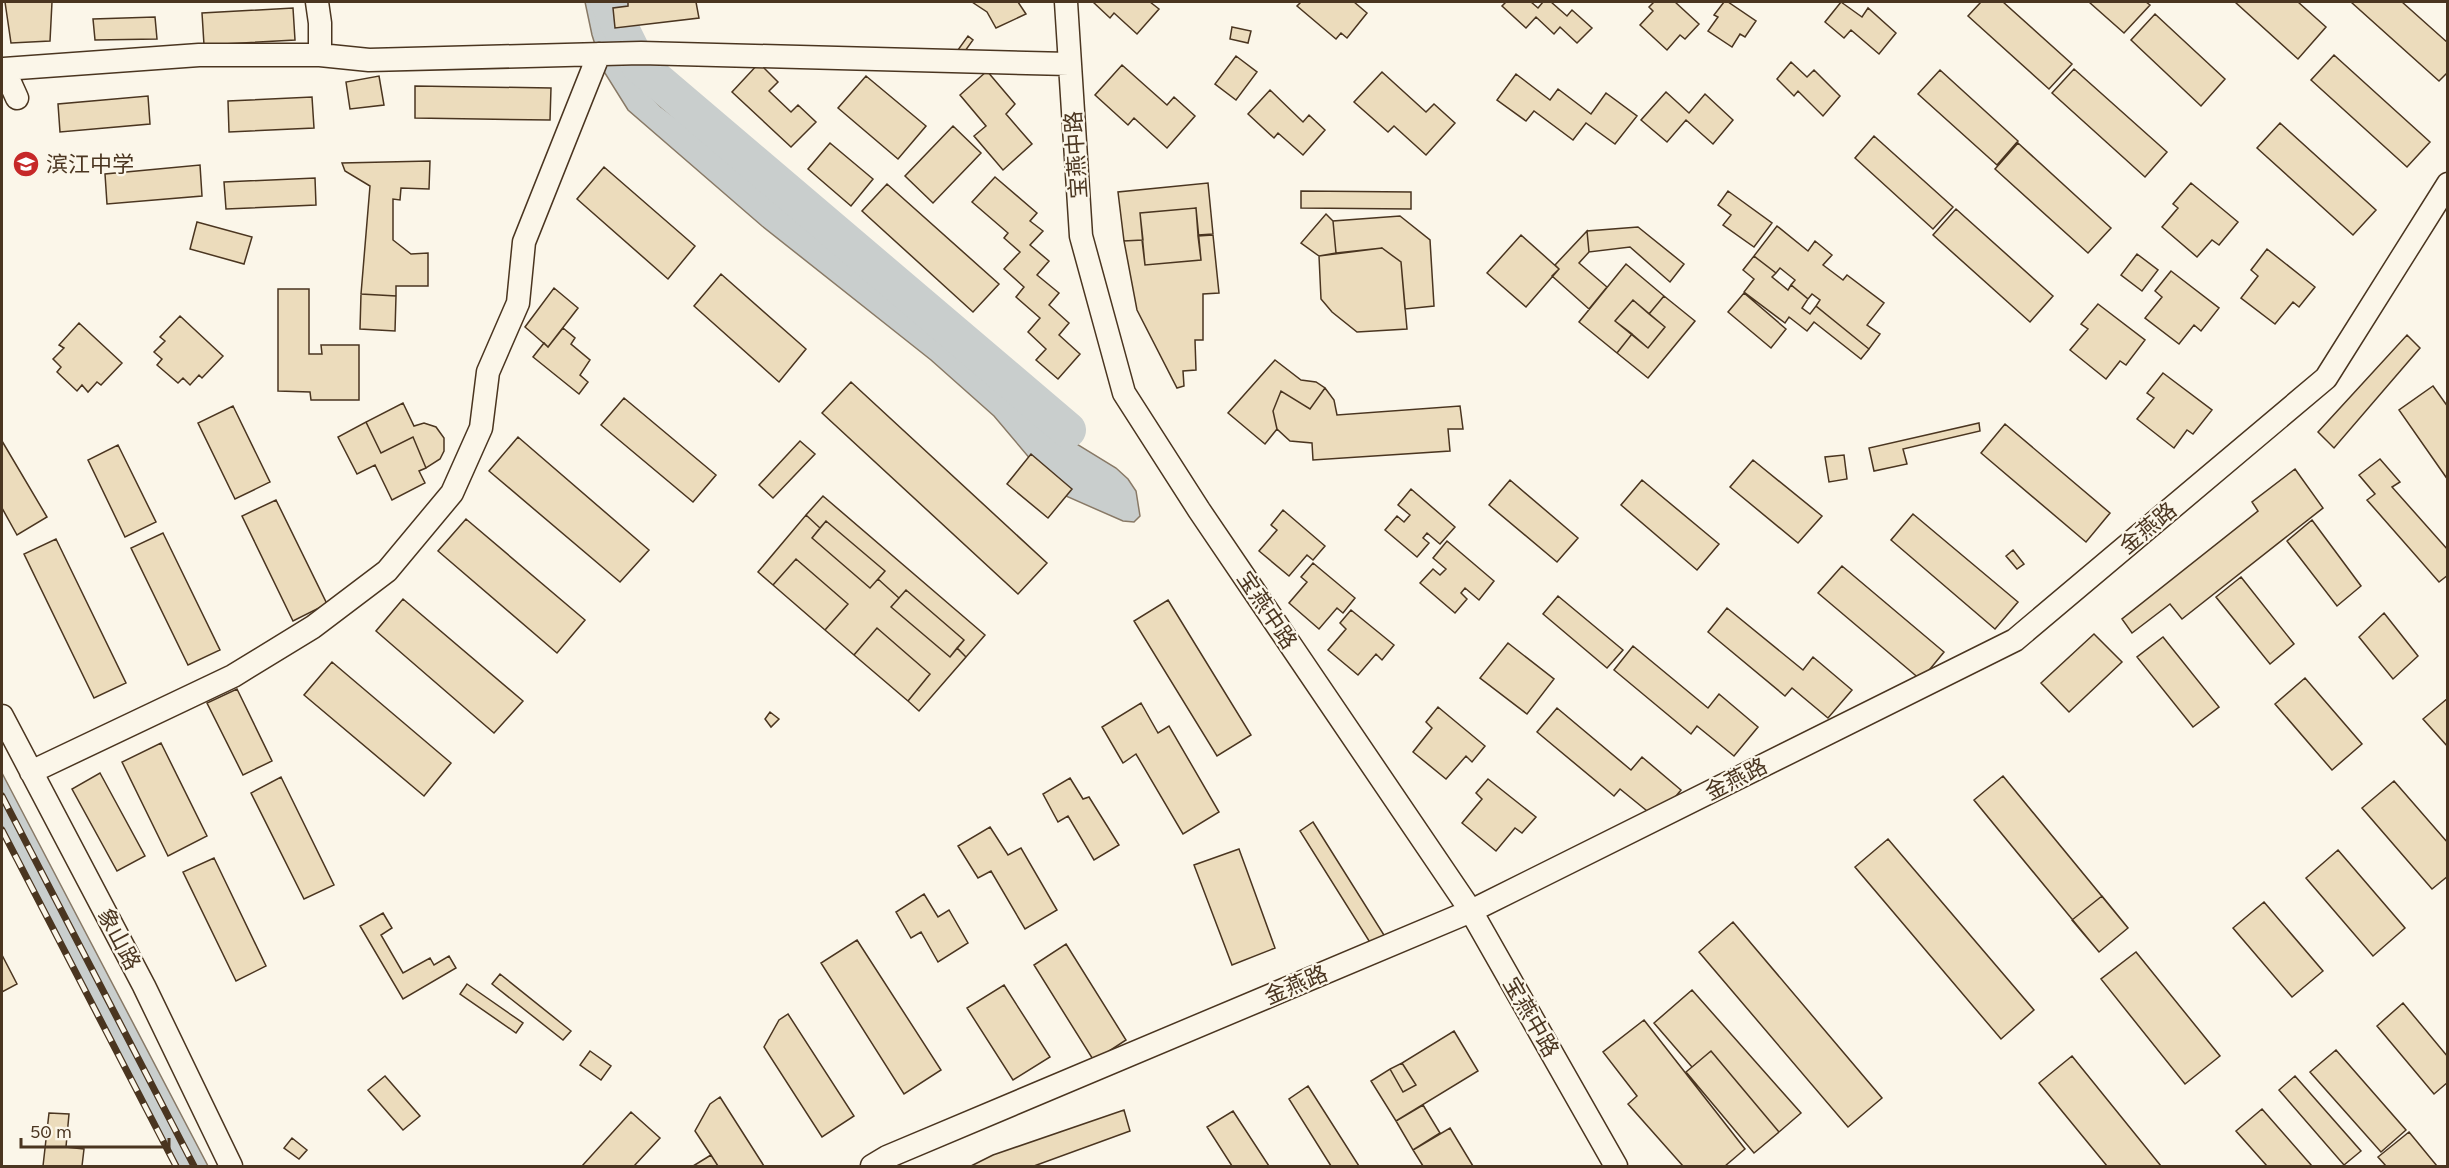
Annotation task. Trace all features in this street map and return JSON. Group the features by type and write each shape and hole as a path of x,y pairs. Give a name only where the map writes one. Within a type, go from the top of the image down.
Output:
{"street":[{"path":"317,2 320,23 320,55"},
{"name":"宝燕中路","path":"1066,2 1081,236 1124,393 1199,510 1471,911 1616,1167"},
{"path":"17,98 4,69 199,55 320,55 369,60 641,53 1069,63"},
{"path":"31,772 233,676 313,627 387,571 452,492 481,428 488,372 518,303 524,242 608,54"},
{"name":"金燕路","path":"872,1167 887,1157 1471,911 2015,640 2326,378 2448,184"},
{"name":"象山路","path":"2,716 144,986 231,1167"}],"shaded area":[{"path":"585,2 612,2 621,49 628,65 642,88 661,107 785,200 1070,440 1116,468 1128,479 1136,491 1140,516 1134,522 1123,521 1059,493 994,416 931,360 762,226 628,110 603,70"},
{"path":"2,773 208,1166 178,1166 2,835"}],"building":[{"path":"5,2 52,2 50,41 11,43"},
{"path":"628,2 696,2 699,18 615,28 613,8 628,6"},
{"path":"972,2 1018,2 1026,14 996,28 987,12"},
{"path":"1093,2 1150,2 1159,9 1137,34 1114,13 1110,18"},
{"path":"1301,2 1354,2 1367,13 1347,38 1341,33 1336,39 1297,6"},
{"path":"1506,2 1531,2 1538,8 1543,2 1551,2 1567,16 1572,10 1592,28 1577,43 1560,27 1554,34 1536,17 1526,28 1502,6"},
{"path":"1654,2 1675,2 1699,24 1685,39 1680,35 1667,50 1640,25 1653,11 1649,7"},
{"path":"1724,2 1728,2 1756,21 1745,37 1740,34 1732,47 1708,31 1718,17 1714,15"},
{"path":"1841,2 1862,17 1868,8 1896,33 1879,54 1851,30 1844,38 1825,22"},
{"path":"1981,2 2003,2 2072,64 2049,89 1968,16"},
{"path":"2089,2 2146,2 2150,5 2124,33"},
{"path":"2235,2 2298,2 2326,27 2298,59"},
{"path":"2351,2 2402,2 2448,43 2448,72 2439,81"},
{"path":"293,8 295,40 204,45 202,13"},
{"path":"2155,14 2225,79 2201,106 2131,40"},
{"path":"155,17 157,39 95,40 93,19"},
{"path":"1232,27 1251,31 1248,43 1230,39"},
{"path":"968,36 973,40 960,58 955,54"},
{"path":"2334,55 2430,142 2407,167 2311,80"},
{"path":"1236,56 1257,72 1236,100 1215,84"},
{"path":"1791,62 1807,77 1814,70 1840,96 1823,116 1798,91 1794,96 1777,79"},
{"path":"759,63 778,82 769,91 791,112 798,105 816,122 791,147 732,92"},
{"path":"1122,65 1167,105 1174,97 1195,116 1167,148 1134,118 1128,125 1095,95"},
{"path":"2074,69 2167,152 2145,177 2052,93"},
{"path":"1940,70 2018,141 1997,165 1918,94"},
{"path":"987,71 1015,104 1006,114 1032,144 1003,170 974,136 986,126 960,95"},
{"path":"1382,72 1426,112 1434,104 1455,123 1426,155 1394,126 1388,132 1354,102"},
{"path":"1516,74 1550,100 1558,89 1591,114 1606,93 1637,116 1615,144 1586,123 1573,140 1534,111 1526,121 1497,100"},
{"path":"379,76 384,105 350,109 346,82"},
{"path":"866,76 926,126 898,159 838,108"},
{"path":"415,86 551,88 550,120 415,118"},
{"path":"1270,90 1303,122 1309,115 1325,130 1303,155 1278,133 1274,138 1248,114"},
{"path":"1666,92 1689,113 1705,94 1733,120 1713,144 1686,120 1667,142 1641,120"},
{"path":"148,96 150,124 60,132 58,104"},
{"path":"312,97 314,128 229,132 228,101"},
{"path":"2280,123 2376,210 2353,235 2257,148"},
{"path":"953,126 981,153 933,203 905,176"},
{"path":"1874,136 1953,207 1933,229 1855,158"},
{"path":"830,143 873,179 851,206 808,169"},
{"path":"2018,143 2111,228 2088,253 1995,169"},
{"path":"430,161 429,189 401,188 400,200 393,199 393,240 411,254 428,253 428,286 396,286 396,296 361,294 370,186 345,171 342,163"},
{"path":"200,165 202,196 107,204 105,174"},
{"path":"604,167 695,246 668,279 577,199"},
{"path":"995,177 1037,213 1030,221 1043,231 1030,245 1049,261 1037,275 1059,293 1049,305 1069,323 1059,335 1080,354 1058,379 1036,360 1046,349 1028,332 1040,318 1016,297 1024,287 1004,269 1020,252 1004,238 1008,233 972,202"},
{"path":"315,178 316,205 226,209 224,182"},
{"path":"1208,183 1213,234 1198,235 1196,208 1140,213 1143,240 1124,241 1118,192"},
{"path":"2191,183 2238,222 2219,245 2212,240 2197,257 2162,227 2178,208 2173,204"},
{"path":"887,184 999,284 973,312 862,211"},
{"path":"1301,191 1411,192 1411,209 1301,208"},
{"path":"1728,191 1772,223 1754,247 1723,225 1731,215 1718,205"},
{"path":"1196,208 1201,260 1145,265 1140,213"},
{"path":"1956,209 2053,296 2030,322 1933,235"},
{"path":"1326,214 1333,221 1336,253 1319,256 1301,243"},
{"path":"1400,216 1430,240 1434,306 1405,309 1401,262 1382,248 1336,253 1333,221"},
{"path":"197,222 252,237 244,264 190,249"},
{"path":"1777,226 1808,251 1815,241 1832,255 1823,265 1843,280 1847,275 1884,303 1867,325 1880,334 1869,349 1816,306 1820,300 1812,294 1808,299 1791,285 1795,280 1780,268 1776,273 1754,256"},
{"path":"1638,227 1684,264 1670,282 1630,247 1589,252 1587,231"},
{"path":"1587,231 1589,252 1579,263 1607,287 1589,309 1552,276 1559,269 1555,265"},
{"path":"1213,235 1219,293 1203,294 1203,340 1195,340 1196,370 1183,371 1184,386 1177,388 1137,310 1124,241 1142,240 1145,265 1201,260 1198,236"},
{"path":"1521,235 1559,269 1526,307 1487,273"},
{"path":"1382,248 1401,262 1407,329 1357,332 1332,312 1321,299 1319,256"},
{"path":"2267,249 2315,287 2299,307 2293,302 2275,324 2241,298 2258,276 2251,270"},
{"path":"2137,254 2158,270 2142,291 2121,275"},
{"path":"1754,256 1776,273 1772,277 1788,290 1791,285 1808,299 1802,308 1810,314 1816,306 1869,349 1861,359 1814,322 1807,331 1789,317 1785,323 1744,292 1754,279 1743,270"},
{"path":"1626,264 1664,296 1649,314 1633,300 1615,321 1632,334 1617,353 1579,322"},
{"path":"2171,271 2219,308 2201,331 2194,325 2179,344 2145,318 2162,297 2155,291"},
{"path":"721,274 806,349 779,382 694,306"},
{"path":"554,288 578,308 548,347 525,327"},
{"path":"278,289 309,289 309,354 322,354 321,345 359,345 359,400 311,400 310,392 278,391"},
{"path":"1744,293 1786,329 1771,348 1728,312"},
{"path":"361,294 396,296 395,331 360,329"},
{"path":"1664,296 1695,321 1648,378 1617,353 1632,334 1648,348 1665,327 1649,314"},
{"path":"1633,300 1665,327 1648,348 1615,321"},
{"path":"2098,304 2145,340 2126,365 2120,361 2106,379 2070,350 2088,329 2081,324"},
{"path":"180,316 223,356 202,378 199,375 190,385 183,378 178,383 157,365 162,359 154,352 165,341 160,337"},
{"path":"79,323 122,363 101,385 97,382 88,392 82,385 77,391 57,372 61,367 53,359 64,348 59,345"},
{"path":"563,328 575,338 571,344 590,360 580,375 588,382 579,394 533,357 544,343 548,347"},
{"path":"2407,335 2420,348 2334,448 2318,432"},
{"path":"1275,360 1301,380 1316,382 1325,388 1310,409 1281,391 1273,411 1277,429 1265,444 1228,413"},
{"path":"2163,373 2212,410 2193,434 2187,430 2174,448 2137,419 2154,398 2147,393"},
{"path":"851,382 1047,563 1018,594 822,413"},
{"path":"2433,386 2448,407 2448,480 2399,410"},
{"path":"1325,388 1334,400 1337,415 1460,406 1463,429 1448,429 1450,451 1313,460 1312,443 1290,441 1277,429 1273,411 1281,391 1310,409"},
{"path":"624,398 716,475 693,502 601,425"},
{"path":"403,403 414,426 424,423 436,427 444,438 444,451 440,459 426,468 413,437 381,453 366,422"},
{"path":"233,406 270,482 235,499 198,423"},
{"path":"366,422 381,453 413,437 426,468 419,471 425,483 392,500 375,465 357,474 338,437"},
{"path":"1979,423 1980,431 1903,449 1907,464 1874,471 1869,448"},
{"path":"2005,424 2110,513 2086,542 1981,453"},
{"path":"518,437 649,550 620,582 489,471"},
{"path":"2,441 47,517 17,535 2,508"},
{"path":"800,441 815,454 773,498 759,485"},
{"path":"118,445 156,522 125,537 88,460"},
{"path":"1031,454 1072,489 1048,518 1007,484"},
{"path":"1844,455 1847,479 1829,482 1825,457"},
{"path":"2380,459 2400,482 2392,487 2448,550 2448,575 2439,582 2367,500 2375,494 2359,475"},
{"path":"1753,460 1822,516 1798,543 1730,487"},
{"path":"2295,469 2323,508 2182,619 2170,604 2132,633 2122,619 2258,511 2252,502"},
{"path":"1510,480 1578,538 1557,562 1489,505"},
{"path":"1642,480 1719,544 1697,570 1621,505"},
{"path":"1411,489 1455,527 1440,544 1427,533 1423,538 1429,543 1417,557 1385,530 1397,516 1404,522 1410,515 1398,505"},
{"path":"823,496 985,635 966,657 957,648 964,640 906,590 899,598 878,579 885,571 826,521 820,528 806,515"},
{"path":"276,500 327,604 293,621 242,516"},
{"path":"1283,510 1325,546 1313,560 1307,555 1289,576 1259,551 1277,530 1271,525"},
{"path":"1913,514 2018,602 1995,629 1891,540"},
{"path":"806,515 820,528 812,538 870,588 878,579 899,598 891,607 950,657 957,648 966,657 919,711 908,701 930,674 877,628 854,655 825,630 848,604 796,559 773,585 758,572"},
{"path":"466,519 585,620 557,653 438,551"},
{"path":"2312,520 2361,586 2337,606 2287,541"},
{"path":"826,521 885,571 870,588 812,538"},
{"path":"163,533 220,650 188,665 131,548"},
{"path":"56,539 126,683 94,698 24,554"},
{"path":"1447,541 1494,581 1479,600 1465,588 1461,593 1467,599 1455,613 1420,583 1433,569 1440,575 1446,569 1433,558"},
{"path":"2013,550 2024,564 2017,569 2006,556"},
{"path":"796,559 848,604 825,630 773,585"},
{"path":"1313,563 1355,598 1343,613 1337,608 1319,629 1289,603 1307,582 1301,577"},
{"path":"1842,566 1944,652 1921,680 1818,593"},
{"path":"2241,577 2294,644 2270,664 2216,597"},
{"path":"906,590 964,640 950,657 891,607"},
{"path":"1558,596 1623,650 1607,668 1543,614"},
{"path":"403,599 523,701 494,733 376,631"},
{"path":"1168,600 1251,735 1217,756 1134,621"},
{"path":"1727,608 1803,670 1813,657 1852,690 1828,718 1792,688 1785,696 1708,632"},
{"path":"1351,610 1394,645 1382,660 1376,654 1358,675 1328,650 1346,629 1340,623"},
{"path":"2384,613 2418,656 2393,679 2359,637"},
{"path":"877,628 930,674 908,701 854,655"},
{"path":"2094,634 2122,662 2069,712 2041,683"},
{"path":"2163,637 2219,707 2193,727 2137,657"},
{"path":"1508,643 1554,679 1527,714 1480,678"},
{"path":"1633,646 1708,708 1719,694 1758,727 1734,756 1697,726 1691,734 1614,670"},
{"path":"332,662 451,763 424,796 304,695"},
{"path":"2305,678 2362,744 2332,770 2275,704"},
{"path":"237,689 272,761 243,775 207,703"},
{"path":"2448,698 2448,747 2423,719"},
{"path":"1141,703 1158,733 1169,726 1219,812 1183,834 1136,754 1123,763 1102,727"},
{"path":"1438,707 1485,746 1472,762 1466,756 1446,779 1413,752 1432,728 1426,722"},
{"path":"1557,708 1631,770 1642,757 1681,790 1657,819 1620,789 1614,796 1537,732"},
{"path":"770,712 779,719 771,727 765,719"},
{"path":"161,743 207,836 168,856 122,762"},
{"path":"100,773 145,856 117,871 72,789"},
{"path":"2003,776 2128,928 2099,952 1974,800"},
{"path":"281,777 334,885 304,899 251,793"},
{"path":"1070,778 1083,799 1089,797 1119,845 1094,860 1068,816 1058,822 1043,794"},
{"path":"1488,779 1536,817 1522,833 1515,828 1496,851 1462,823 1482,799 1476,793"},
{"path":"2394,781 2448,843 2448,876 2432,889 2362,808"},
{"path":"1313,822 1389,943 1376,952 1300,831"},
{"path":"990,827 1008,855 1021,848 1057,910 1025,929 991,871 978,878 958,846"},
{"path":"1888,839 2034,1010 2001,1039 1855,867"},
{"path":"1239,849 1275,948 1232,965 1194,865"},
{"path":"2338,850 2405,928 2373,956 2306,878"},
{"path":"214,858 266,966 236,981 183,872"},
{"path":"924,894 938,917 949,910 968,943 938,962 921,932 911,938 896,912"},
{"path":"2102,896 2128,928 2099,952 2072,920"},
{"path":"2264,902 2323,971 2292,997 2233,928"},
{"path":"383,913 392,928 381,935 403,973 430,958 434,965 449,956 456,968 403,999 360,926"},
{"path":"1733,922 1882,1098 1848,1127 1699,952"},
{"path":"857,940 941,1070 904,1094 821,963"},
{"path":"1066,944 1126,1040 1094,1061 1034,965"},
{"path":"2136,952 2220,1056 2185,1084 2101,979"},
{"path":"2,955 17,984 2,992"},
{"path":"500,974 571,1031 563,1040 492,984"},
{"path":"467,984 523,1023 516,1033 460,994"},
{"path":"1004,985 1050,1057 1013,1080 967,1008"},
{"path":"1692,990 1801,1113 1779,1132 1711,1051 1692,1067 1654,1023"},
{"path":"2403,1003 2448,1057 2448,1082 2434,1094 2377,1026"},
{"path":"788,1014 854,1116 822,1137 764,1047 779,1020"},
{"path":"1644,1020 1745,1149 1725,1166 1683,1166 1628,1104 1637,1096 1603,1052"},
{"path":"1454,1031 1478,1071 1396,1121 1371,1081 1390,1069 1403,1092 1416,1085 1402,1063"},
{"path":"2336,1050 2406,1130 2381,1152 2310,1072"},
{"path":"590,1051 611,1066 601,1080 580,1065"},
{"path":"1711,1051 1779,1132 1754,1153 1686,1072"},
{"path":"2072,1056 2161,1166 2107,1166 2039,1083"},
{"path":"1402,1063 1416,1085 1403,1092 1390,1069"},
{"path":"385,1076 420,1116 403,1130 368,1090"},
{"path":"2295,1076 2361,1151 2344,1165 2279,1090"},
{"path":"1308,1086 1359,1166 1331,1166 1289,1099"},
{"path":"720,1097 764,1166 718,1166 695,1131 710,1104"},
{"path":"720,1097 764,1166 693,1166 711,1155 695,1131 710,1104"},
{"path":"1423,1105 1440,1133 1413,1150 1396,1121"},
{"path":"2262,1109 2312,1166 2267,1166 2236,1131"},
{"path":"1124,1110 1130,1131 1034,1166 971,1166 993,1155"},
{"path":"1233,1111 1269,1166 1232,1166 1207,1127"},
{"path":"631,1112 660,1138 634,1166 582,1166"},
{"path":"49,1113 69,1114 66,1147 84,1149 82,1166 43,1166"},
{"path":"1450,1128 1473,1166 1423,1166 1413,1150"},
{"path":"2409,1132 2437,1166 2386,1166 2378,1157"},
{"path":"292,1138 307,1150 299,1159 284,1148"},
{"path":"711,1155 718,1166 693,1166"}],"waterway":[{"path":"608,2 639,65 1068,430"}],"railway":[{"path":"2,796 194,1166"},
{"path":"2,830 176,1166"}],"place":[{"name":"滨江中学","path":"26,164"}]}
